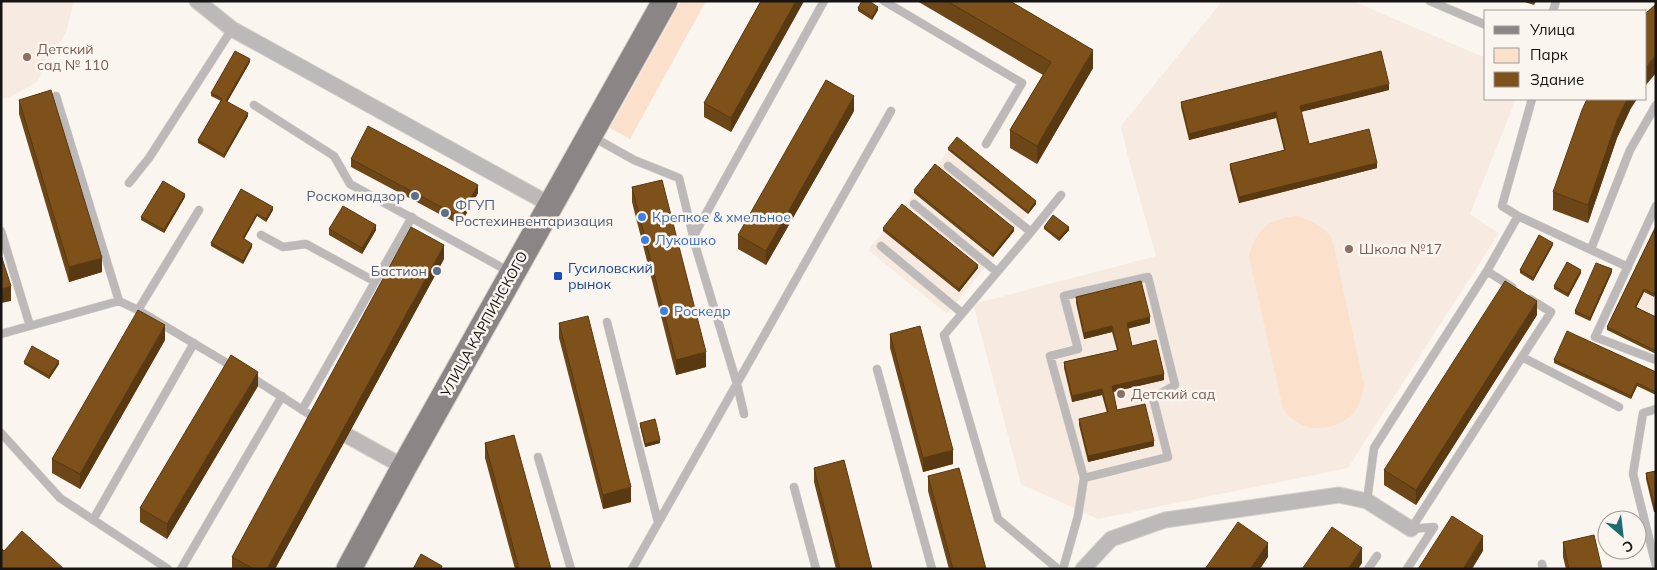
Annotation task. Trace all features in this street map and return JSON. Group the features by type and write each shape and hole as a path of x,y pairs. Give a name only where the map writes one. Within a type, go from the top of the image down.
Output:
{"main road":[{"name":"УЛИЦА КАРПИНСКОГО","path":"349,569 664,1"}],"street":[{"path":"197,1 232,29 550,205"},
{"path":"348,436 404,467"},
{"path":"1083,569 1112,538 1165,520 1339,495 1367,501 1411,529"}],"lane":[{"path":"693,237 824,1"},
{"path":"884,1 1022,83 986,144"},
{"path":"1430,1 1484,23"},
{"path":"129,183 149,158 232,29"},
{"path":"56,96 118,301"},
{"path":"1532,100 1502,206 1518,216 1628,267"},
{"path":"1591,249 1630,150 1656,104"},
{"path":"254,105 334,156 350,184 512,273"},
{"path":"632,569 892,111"},
{"path":"590,135 634,160 678,178 744,414"},
{"path":"948,166 1031,232"},
{"path":"1058,569 998,519 944,335 1061,195"},
{"path":"914,204 997,272"},
{"path":"1656,206 1595,337 1656,360"},
{"path":"138,310 199,210"},
{"path":"1367,501 1374,448 1487,271 1518,216"},
{"path":"302,410 412,217"},
{"path":"1,231 30,326"},
{"path":"261,235 283,247 306,244 374,281"},
{"path":"882,246 962,313"},
{"path":"1487,271 1518,291"},
{"path":"1063,569 1078,516 1084,478 1050,356 1078,349 1064,296 1148,277 1174,385 1153,398 1168,457 1084,478"},
{"path":"1411,529 1551,312 1526,296"},
{"path":"1,334 118,301 138,310 194,343 315,418"},
{"path":"607,322 658,522"},
{"path":"93,520 194,343"},
{"path":"1522,356 1619,406"},
{"path":"877,369 932,569"},
{"path":"181,569 282,396"},
{"path":"1656,410 1643,413 1633,474 1656,566"},
{"path":"1,433 60,498 168,569"},
{"path":"538,457 571,569"},
{"path":"794,488 816,569"},
{"path":"1407,569 1434,527 1411,529"},
{"path":"1368,569 1377,556"}],"shaded area":[{"name":"Детский сад № 110","path":"1,1 74,1 66,32 37,82 12,96 1,99"},
{"name":"Школа №17","path":"1222,1 1353,1 1484,57 1484,100 1516,100 1470,214 1499,233 1348,468 1098,519 1021,484 973,304 1156,256 1121,126"},
{"path":"957,140 1036,204 947,314 868,250"},
{"path":"1644,292 1654,297 1656,293 1656,319 1635,310"}],"green space":[{"path":"681,1 706,1 630,139 610,128"},
{"path":"1298,216 1317,224 1332,238 1364,385 1360,402 1355,411 1345,420 1325,428 1312,428 1302,425 1283,409 1249,256 1256,239 1265,227 1279,219"}],"building":[{"path":"761,1 796,1 731,118 704,103"},
{"path":"862,1 869,1 878,7 872,17 858,8"},
{"path":"947,1 1010,1 1093,50 1037,146 1010,130 1051,62"},
{"path":"1656,4 1656,55 1647,66 1647,12"},
{"path":"235,51 250,59 226,101 248,113 224,155 198,140 222,99 211,93"},
{"path":"1381,51 1389,84 1300,106 1309,144 1369,129 1377,163 1239,197 1230,164 1285,150 1276,112 1189,134 1181,102"},
{"path":"826,80 854,96 766,251 738,235"},
{"path":"51,90 102,258 69,267 19,100"},
{"path":"1587,100 1627,100 1617,120 1588,205 1553,192"},
{"path":"368,126 478,185 460,217 351,159"},
{"path":"957,137 1036,201 1028,212 948,148"},
{"path":"935,164 1014,228 993,254 914,190"},
{"path":"662,180 706,352 676,360 632,187"},
{"path":"163,181 185,194 164,230 141,217"},
{"path":"241,189 273,207 266,219 257,214 243,238 252,244 243,261 211,243"},
{"path":"902,204 978,265 959,289 883,228"},
{"path":"343,206 376,225 362,248 329,229"},
{"path":"1053,215 1069,227 1059,238 1044,227"},
{"path":"1656,226 1656,290 1654,294 1644,289 1635,307 1656,317 1656,351 1607,327"},
{"path":"411,227 444,245 267,569 254,569 232,557"},
{"path":"1539,235 1553,243 1533,278 1520,270"},
{"path":"1,255 11,286 1,289"},
{"path":"1567,262 1581,270 1568,294 1554,286"},
{"path":"1596,263 1612,269 1590,318 1575,311"},
{"path":"1141,281 1150,317 1127,323 1132,346 1156,340 1164,374 1112,386 1117,410 1145,404 1154,441 1088,456 1079,419 1108,412 1102,389 1072,396 1064,362 1118,350 1112,326 1084,333 1076,297"},
{"path":"1505,281 1537,301 1416,490 1384,470"},
{"path":"138,310 165,325 80,474 52,459"},
{"path":"588,316 631,487 603,495 559,323"},
{"path":"920,326 953,450 923,458 890,334"},
{"path":"1567,331 1656,372 1656,392 1637,383 1631,396 1554,360"},
{"path":"32,346 59,361 49,376 24,362"},
{"path":"231,355 258,372 167,524 140,508"},
{"path":"655,419 660,440 645,444 640,423"},
{"path":"514,435 551,569 519,569 485,443"},
{"path":"844,460 872,569 840,569 814,468"},
{"path":"959,468 986,569 953,569 928,476"},
{"path":"1656,471 1656,506 1654,506 1646,473"},
{"path":"1452,516 1483,536 1463,569 1418,569"},
{"path":"1238,522 1268,543 1250,569 1205,569"},
{"path":"1332,527 1362,548 1348,569 1302,569"},
{"path":"22,531 64,569 1,569 1,548 4,551"},
{"path":"1594,535 1597,560 1600,560 1602,569 1569,569 1563,542"},
{"path":"421,554 442,566 441,569 413,569"}],"place":[{"name":"Детский сад № 110","path":"27,57"},
{"name":"Роскомнадзор","path":"415,196"},
{"name":"ФГУП Ростехинвентаризация","path":"445,213"},
{"name":"Крепкое & хмельное","path":"642,217"},
{"name":"Лукошко","path":"645,240"},
{"name":"Школа №17","path":"1349,249"},
{"name":"Бастион","path":"437,271"},
{"name":"Гусиловский рынок","path":"558,276"},
{"name":"Роскедр","path":"664,311"},
{"name":"Детский сад","path":"1121,394"}]}
